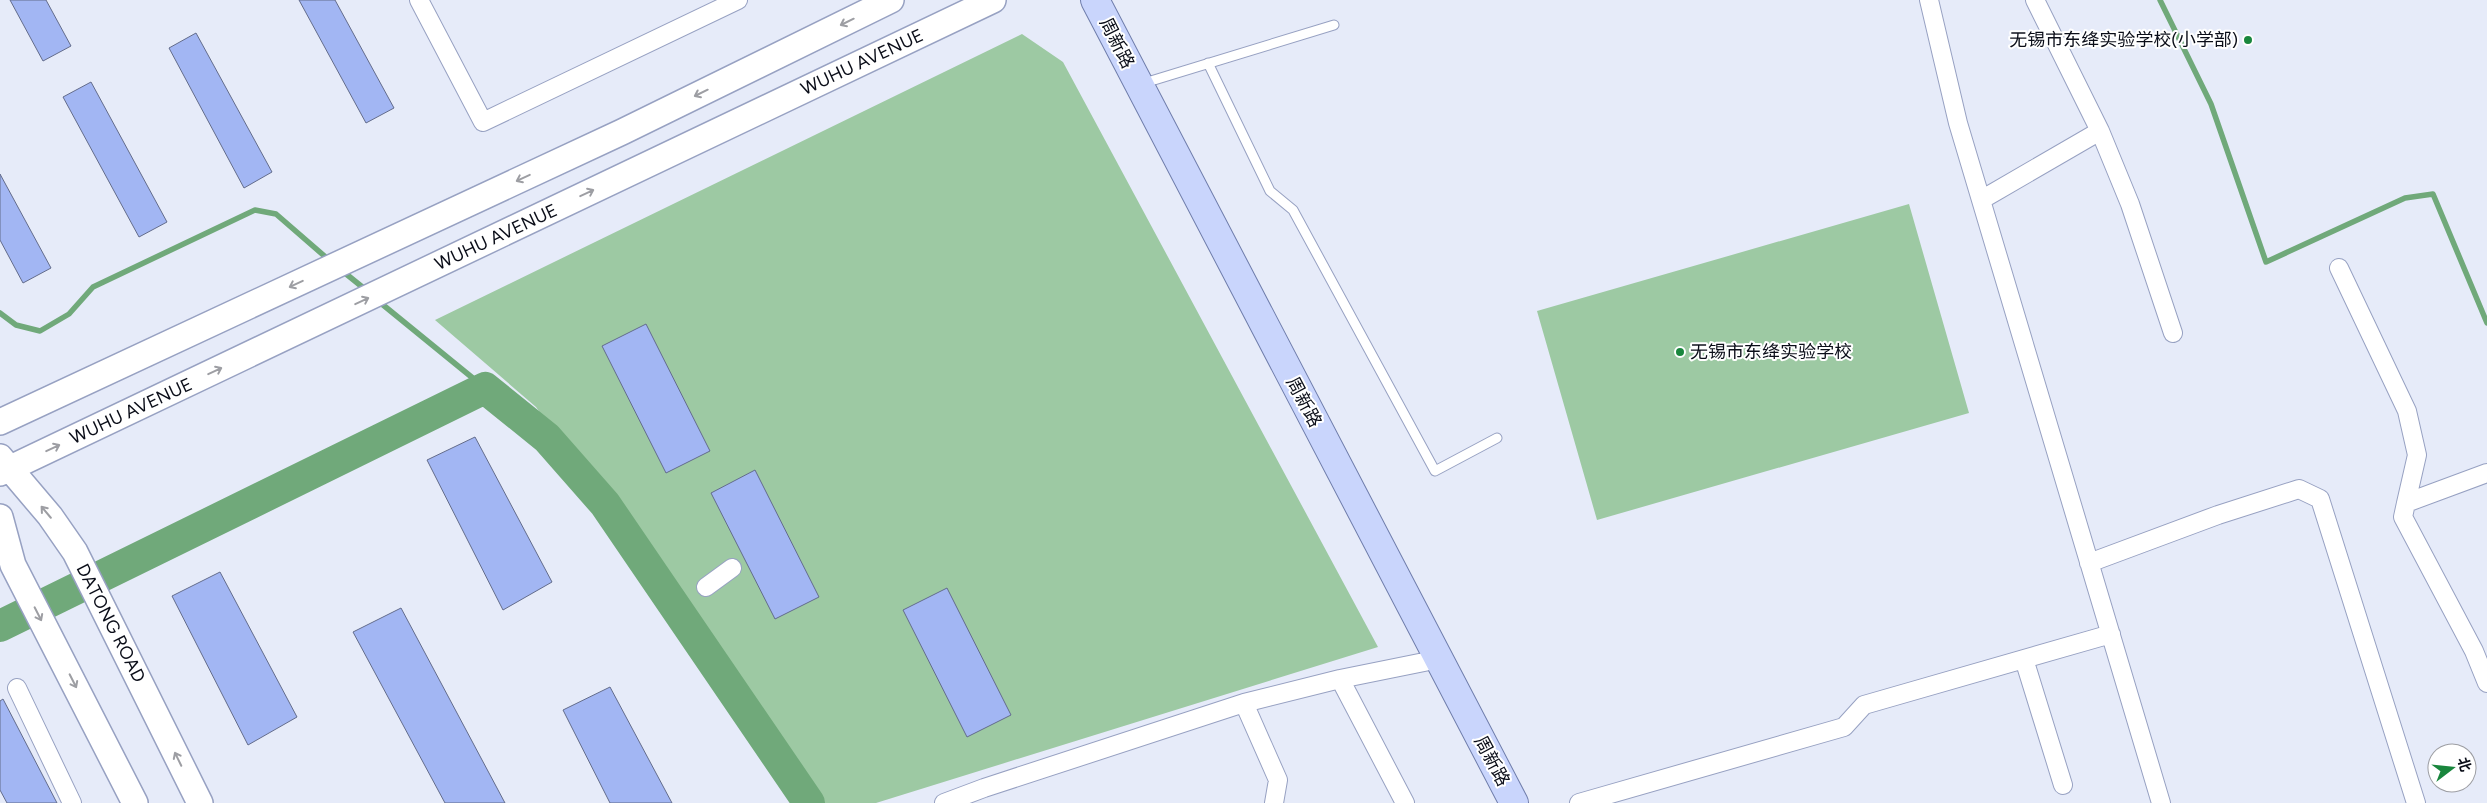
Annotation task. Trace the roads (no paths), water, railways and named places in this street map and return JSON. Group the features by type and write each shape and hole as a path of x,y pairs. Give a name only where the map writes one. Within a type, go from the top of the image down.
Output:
{"main road":[{"path":"0,422 622,132 890,0"},
{"name":"WUHU AVENUE","path":"3,467 993,0"},
{"name":"周新路","path":"1084,0 1434,661 1514,803"},
{"name":"周新路","path":"1095,0 1434,661 1502,803"},
{"name":"DATONG ROAD","path":"3,467 50,516 75,552 200,803"},
{"path":"0,517 13,566 135,803"}],"street":[{"path":"419,0 484,122 738,0"},
{"path":"1929,0 1958,123 2160,803"},
{"path":"2035,0 2100,131 2130,204 2173,333"},
{"path":"1981,200 2100,131"},
{"path":"2339,268 2407,411 2417,455 2403,517 2474,650 2487,683"},
{"path":"2406,503 2487,473"},
{"path":"2089,563 2218,515 2299,489 2320,499 2416,803"},
{"path":"706,587 732,568"},
{"path":"1579,803 1844,726 1864,705 2111,634"},
{"path":"2024,659 2063,785"},
{"path":"943,803 1244,703 1340,679 1434,661"},
{"path":"1340,679 1405,803"},
{"path":"17,688 72,803"},
{"path":"1244,703 1278,780 1274,803"}],"lane":[{"path":"1138,85 1334,25"},
{"path":"1208,63 1270,191 1293,210 1435,471 1497,438"}],"waterway":[{"path":"2160,0 2211,104 2266,262 2405,198 2433,194 2487,323"},
{"path":"0,313 16,325 40,331 69,314 93,287 255,210 276,214 329,260"},
{"path":"340,269 366,290"},
{"path":"377,300 485,388"},
{"path":"0,626 485,388 547,438 605,504 809,803"}],"place":[{"name":"无锡市东绛实验学校(小学部)","path":"2248,40"},
{"name":"无锡市东绛实验学校","path":"1680,352"}]}
